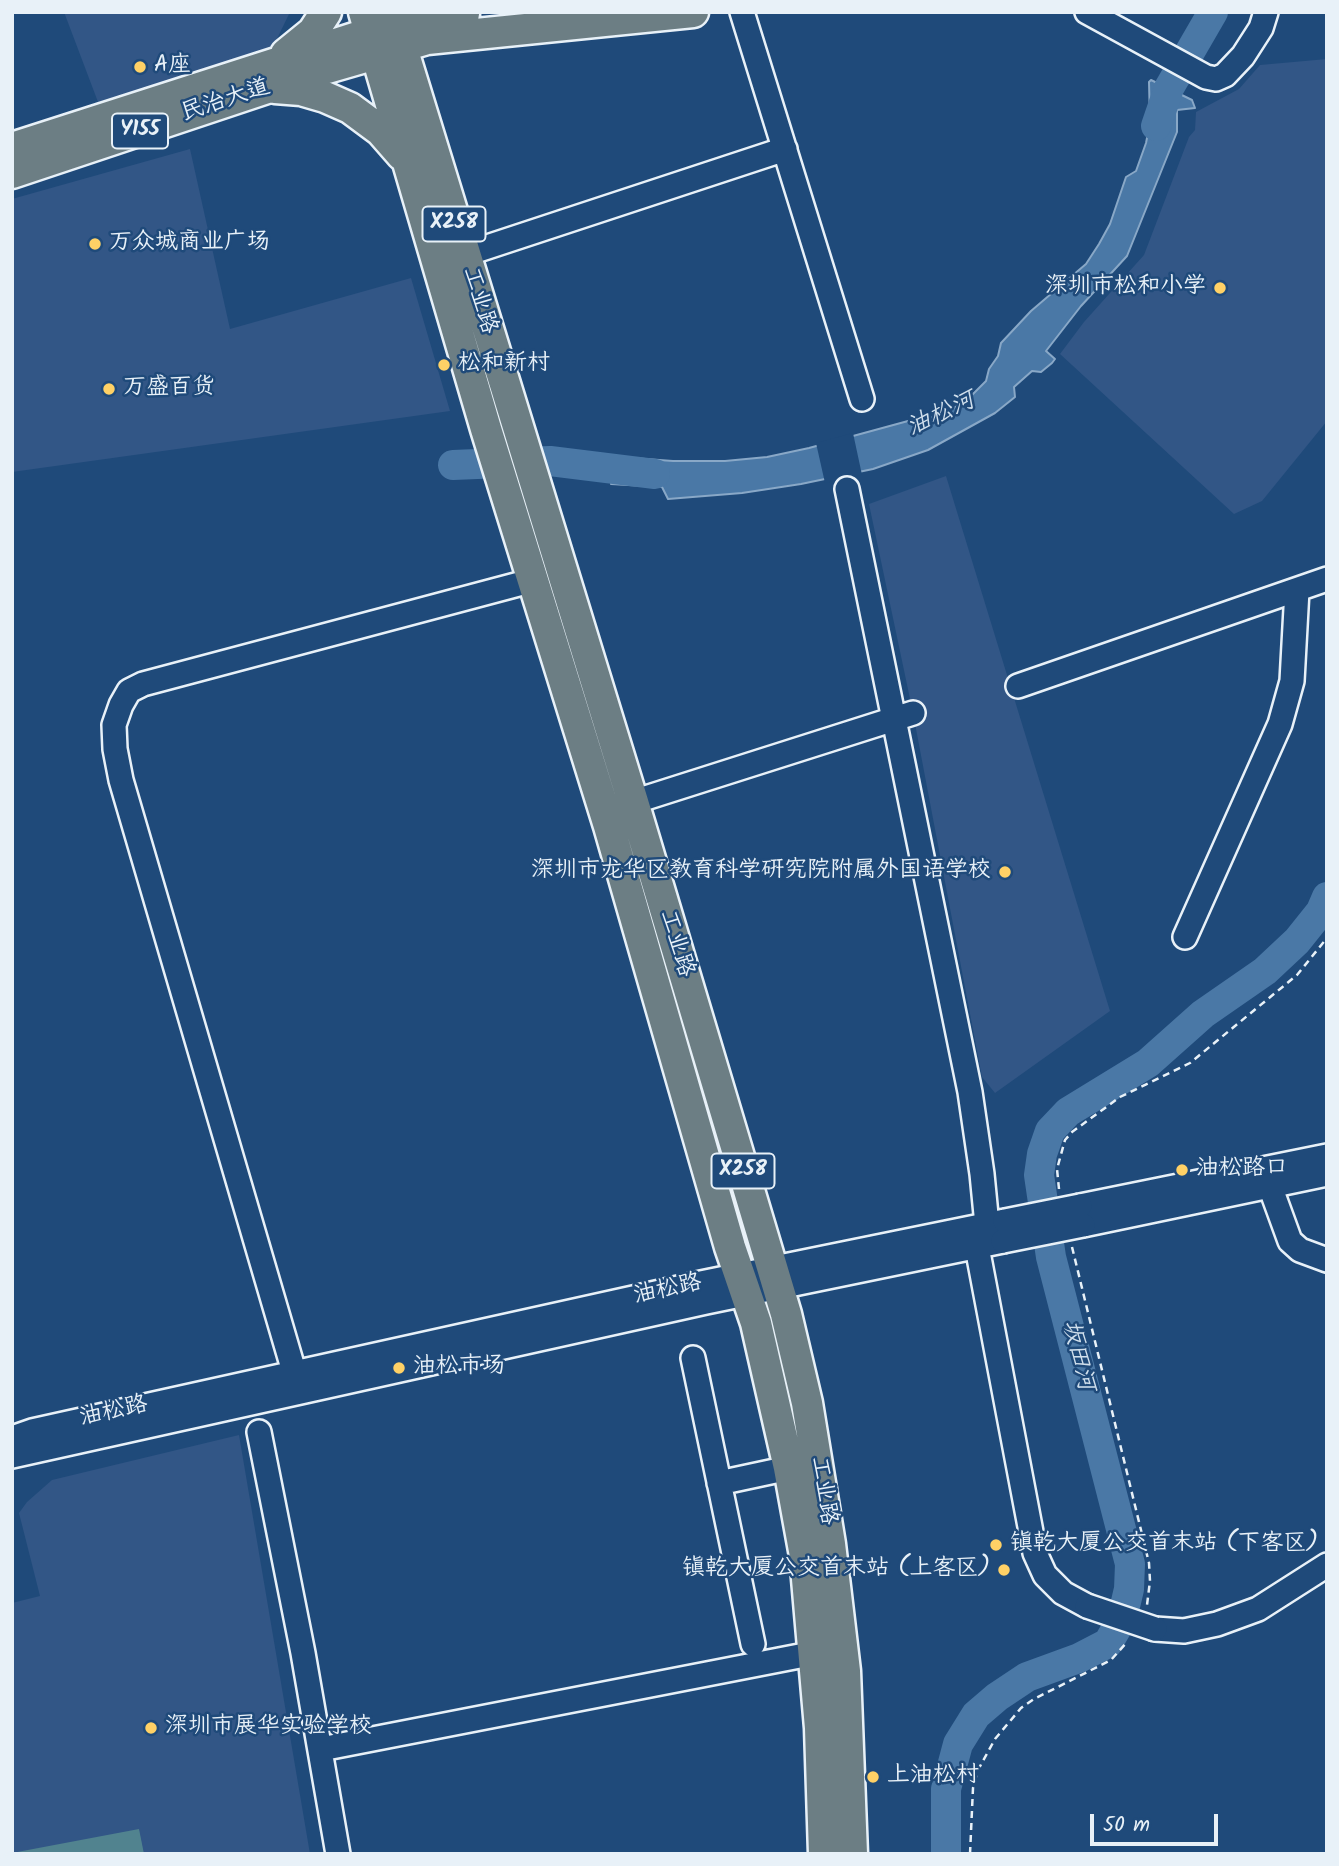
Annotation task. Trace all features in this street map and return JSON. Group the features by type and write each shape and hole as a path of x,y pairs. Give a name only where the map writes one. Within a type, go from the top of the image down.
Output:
{"main road":[{"path":"326,12 313,32 267,77 325,97 365,117 388,138 412,173"},
{"path":"383,30 428,18 476,12"},
{"path":"383,30 442,36 692,12"},
{"name":"民治大道","path":"12,173 267,77 383,30"},
{"name":"工业路","path":"383,30 412,173 486,429 528,511 632,802 775,1278 807,1403 830,1544 845,1671 852,1854"},
{"name":"工业路","path":"383,30 463,255 515,422 528,511 534,580 756,1322 789,1468 805,1556 820,1728 824,1854"},
{"name":"民治大道","path":"12,148 267,77"}],"street":[{"path":"742,12 862,399"},
{"path":"1087,12 1206,77 1216,79 1225,75 1243,56 1261,28 1266,12"},
{"path":"463,255 785,149"},
{"path":"847,489 903,715 982,1174 998,1229"},
{"path":"1018,686 1327,579"},
{"path":"297,1382 121,780 114,749 114,725 129,691 143,684 534,580"},
{"path":"1185,937 1280,724 1292,681 1297,590"},
{"path":"632,802 903,715"},
{"name":"油松路","path":"1078,1222 1327,1156"},
{"name":"油松路","path":"12,1438 32,1431 297,1382 998,1229 1078,1222 1327,1174"},
{"path":"1270,1186 1290,1241 1300,1250 1327,1260"},
{"name":"油松路","path":"775,1278 977,1247 998,1229"},
{"path":"977,1247 1035,1553 1045,1575 1063,1593 1087,1606 1184,1632 1217,1624 1258,1609 1327,1565"},
{"path":"693,1358 753,1644"},
{"name":"油松路","path":"12,1456 297,1382"},
{"path":"259,1432 321,1749 338,1854"},
{"path":"719,1483 789,1468"},
{"path":"321,1749 815,1653"}],"path":[{"path":"1060,1191 1057,1170 1065,1140 1072,1132 1120,1097 1190,1063 1297,975 1327,937"},
{"path":"1078,1222 1149,1563 1149,1621"},
{"path":"970,1854 973,1788 978,1770 995,1739 1021,1708 1111,1660 1132,1636"}],"shaded area":[{"path":"64,12 290,12 272,49 98,102"},
{"name":"深圳市松和小学","path":"1327,59 1327,421 1262,501 1234,514 1060,354 1084,322 1144,255 1189,137 1195,130 1196,112 1239,89 1260,65"},
{"path":"190,149 230,329 411,278 450,411 12,472 12,199"},
{"name":"深圳市龙华区教育科学研究院附属外国语学校","path":"946,476 1110,1011 995,1093 982,1077 913,713 869,504"},
{"name":"深圳市展华实验学校","path":"239,1435 310,1854 12,1854 12,1603 40,1596 19,1513 27,1502 52,1480"}],"green space":[{"path":"139,1829 144,1854 12,1854 12,1853"}],"water":[{"path":"1151,80 1192,100 1195,108 1177,110 1177,132 1127,256 1081,306 1046,351 1055,359 1052,363 1041,372 1032,371 1014,387 1015,397 995,413 928,450 873,469 801,484 742,493 668,499 662,487 611,484 618,457 725,461 767,457 908,421 928,419 951,410 970,397 986,381 1001,343 1031,311 1086,264 1099,244 1110,224 1126,177 1136,171 1146,143 1150,123"}],"pier":[{"path":"853,433 862,475 825,483 816,443"}],"waterway":[{"name":"油松河","path":"1156,126 1169,88 1213,12"},
{"name":"油松河","path":"453,465 550,461 655,474"},
{"name":"坂田河","path":"946,1854 946,1789 958,1744 976,1715 1027,1677 1079,1658 1108,1643 1122,1619 1129,1589 1130,1564 1051,1257 1039,1175 1042,1154 1050,1131 1068,1112 1148,1063 1203,1014 1265,971 1297,941 1321,911 1327,897"}],"place":[{"name":"A座","path":"140,67"},
{"name":"万众城商业广场","path":"95,244"},
{"name":"深圳市松和小学","path":"1220,288"},
{"name":"松和新村","path":"444,365"},
{"name":"万盛百货","path":"109,389"},
{"name":"深圳市龙华区教育科学研究院附属外国语学校","path":"1005,872"},
{"name":"油松路口","path":"1182,1170"},
{"name":"油松市场","path":"399,1368"},
{"name":"镇乾大厦公交首末站 (下客区)","path":"996,1545"},
{"name":"镇乾大厦公交首末站 (上客区)","path":"1004,1570"},
{"name":"深圳市展华实验学校","path":"151,1728"},
{"name":"上油松村","path":"873,1777"}]}
